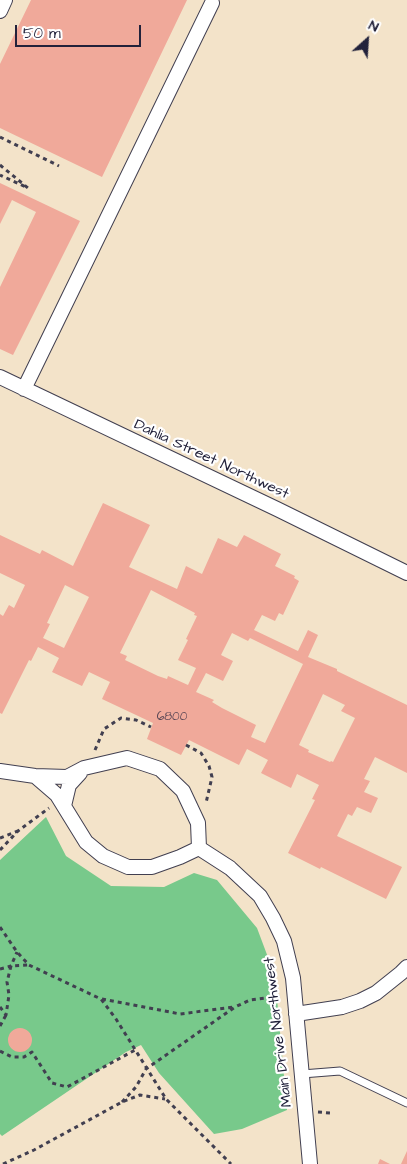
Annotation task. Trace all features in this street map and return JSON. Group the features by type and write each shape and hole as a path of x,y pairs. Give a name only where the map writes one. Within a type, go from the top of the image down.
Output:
{"street":[{"path":"0,11 5,0"},
{"path":"24,389 212,3"},
{"name":"Dahlia Street Northwest","path":"0,377 276,508 407,573"},
{"path":"0,770 35,776 67,777 84,768 127,758 160,769 183,791 198,823 199,848 152,867 128,867 103,856 86,842 57,806 57,795 35,776"},
{"path":"57,806 69,785 84,768"},
{"name":"Main Drive Northwest","path":"199,848 220,860 260,896 270,912 288,953 293,978 310,1164"},
{"path":"296,1014 342,1007 360,1001 376,993 407,967"}],"lane":[{"path":"302,1074 340,1071 407,1103"}],"path":[{"path":"0,137 59,166"},
{"path":"0,165 28,188 0,174"},
{"path":"95,750 104,729 121,718 136,720 151,727"},
{"path":"186,744 201,753 209,766 212,777 210,791 204,808"},
{"path":"0,838 18,831 57,806"},
{"path":"0,850 18,831"},
{"path":"0,927 17,952 29,965 101,999 180,1014 235,1007"},
{"path":"0,1026 6,1015 9,995 7,982 17,952"},
{"path":"0,969 29,965"},
{"path":"122,1102 136,1087 146,1069 235,1007 250,1000 279,996"},
{"path":"101,999 116,1019 166,1099 231,1164"},
{"path":"0,1007 6,1015"},
{"path":"0,1052 12,1057 24,1057 32,1052 52,1084 66,1087 135,1050"},
{"path":"2,1164 34,1150 122,1102 140,1095 166,1099"}],"green space":[{"path":"46,817 66,856 111,886 164,887 194,873 217,880 257,928 275,976 287,1110 242,1129 214,1134 159,1073 141,1045 126,1052 2,1136 0,1134 0,860"}],"building":[{"path":"31,0 187,0 102,177 0,128 0,64"},
{"path":"0,183 80,221 13,355 0,349 0,287 36,212 12,200 0,224"},
{"path":"103,503 150,525 129,567 177,589 186,566 202,574 218,538 237,547 244,535 281,554 275,566 295,576 294,578 299,581 283,615 279,613 275,621 262,615 254,630 298,651 308,630 318,635 308,657 337,669 337,671 407,705 407,773 375,757 364,779 370,781 364,792 378,798 371,813 357,807 352,816 348,814 337,836 402,867 386,899 288,853 315,800 312,799 319,785 297,774 291,788 261,773 268,760 247,749 239,765 189,740 181,755 147,739 153,723 102,699 110,682 89,672 82,686 52,672 59,658 38,647 31,661 29,660 2,714 0,713 0,614 3,616 9,605 14,608 25,585 0,573 0,535 40,554 42,550 73,566","holes":["65,585 89,597 64,648 43,638 50,624 47,623","151,590 195,613 194,615 197,616 178,660 196,668 188,685 168,676 167,679 158,676 125,660 127,656 120,653","232,633 248,641 250,638 303,664 265,743 251,737 256,725 212,702 214,700 196,692 206,673 223,681 233,661 221,655","323,694 345,705 341,711 355,718 333,762 308,752 309,750 299,745"]},
{"path":"20,1028 28,1032 32,1040 28,1048 20,1052 12,1048 8,1040 12,1032"},
{"path":"407,1151 407,1164 401,1164"},
{"path":"380,1159 390,1164 378,1164"}]}
